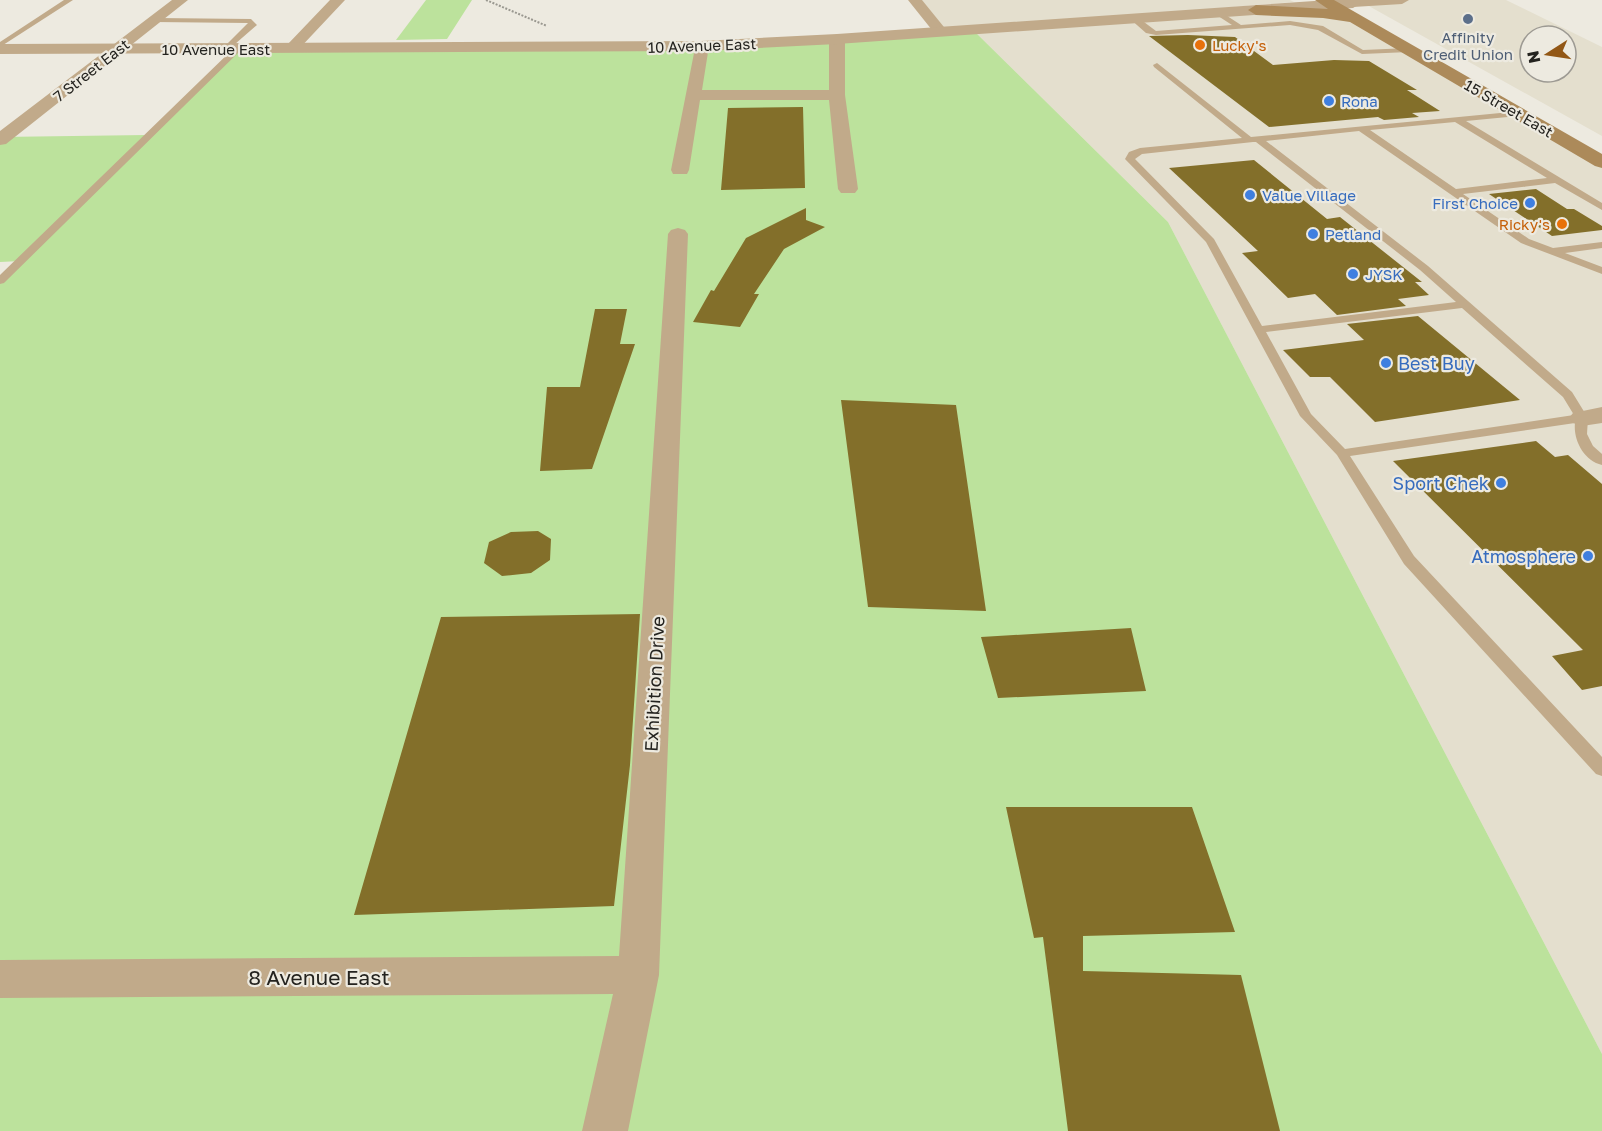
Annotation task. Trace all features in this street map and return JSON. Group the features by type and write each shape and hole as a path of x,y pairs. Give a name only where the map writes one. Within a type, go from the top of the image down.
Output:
{"main road":[{"path":"1280,8 1299,0"},
{"name":"15 Street East","path":"1339,2 1363,22 1409,50 1602,162"},
{"name":"15 Street East","path":"1339,2 1602,142"},
{"path":"1256,10 1323,12 1363,22"}],"street":[{"name":"7 Street East","path":"0,140 181,0"},
{"path":"292,48 338,0"},
{"path":"915,0 941,32"},
{"name":"10 Avenue East","path":"0,47 232,49 701,46 941,32 1339,2 1402,0"},
{"path":"837,39 837,95 848,189"},
{"path":"680,170 701,46"},
{"path":"692,95 837,95"},
{"name":"Exhibition Drive","path":"605,1131 639,975 678,234"},
{"name":"8 Avenue East","path":"0,979 639,975"}],"lane":[{"path":"0,47 69,0"},
{"path":"1218,12 1239,27"},
{"path":"1133,18 1149,31 1156,33 1299,24 1325,30 1362,52 1409,50"},
{"path":"0,281 254,25 251,21 157,20"},
{"path":"1156,65 1424,268 1592,416"},
{"path":"1518,113 1140,151 1132,154 1130,159 1210,241 1306,416 1342,453 1409,560 1602,769"},
{"path":"1457,119 1602,207"},
{"path":"1361,128 1525,241 1602,271"},
{"path":"1455,192 1557,180"},
{"path":"1551,252 1602,246"},
{"path":"1258,330 1464,303"},
{"path":"1342,453 1592,416"},
{"path":"1592,416 1580,434 1587,448 1602,461"}],"path":[{"path":"486,0 548,26"}],"shaded area":[{"path":"915,0 1290,0 1294,2 1005,26 1331,5 1602,162 1602,1054 1168,222 972,29 941,32"},
{"path":"1358,0 1506,0 1555,24 1518,24 1518,84 1578,84 1578,35 1602,47 1602,136"}],"green space":[{"path":"426,0 472,0 447,39 396,40"},
{"path":"972,29 1168,222 1602,1054 1602,1131 0,1131 0,283 21,261 0,262 0,137 146,135 234,50 696,48"}],"building":[{"name":"Rona","path":"1149,36 1235,37 1273,65 1334,60 1369,61 1417,90 1407,90 1440,111 1412,113 1419,117 1384,120 1378,117 1269,127"},
{"path":"803,107 805,188 721,190 728,108"},
{"path":"1254,160 1327,219 1340,217 1422,282 1415,282 1429,295 1398,299 1406,306 1337,315 1315,294 1288,298 1242,253 1258,251 1169,168"},
{"path":"1536,189 1567,209 1574,209 1602,226 1602,230 1552,236 1489,194"},
{"path":"806,208 806,220 825,227 784,249 754,294 759,294 740,327 693,322 711,290 714,291 746,238"},
{"path":"595,309 627,309 620,344 635,344 592,469 540,471 547,387 580,387"},
{"name":"Best Buy","path":"1418,316 1520,400 1375,422 1330,377 1310,377 1283,350 1364,340 1347,324"},
{"path":"841,400 956,405 986,611 868,607"},
{"path":"1536,441 1555,457 1568,455 1602,484 1602,686 1582,690 1552,656 1583,650 1393,461"},
{"path":"538,531 551,539 550,560 531,573 502,576 484,563 489,542 511,532"},
{"path":"640,614 630,765 614,906 354,915 441,617"},
{"path":"1131,628 1146,691 998,698 981,637"},
{"path":"1006,807 1192,807 1235,932 1083,936 1083,971 1241,975 1280,1131 1068,1131 1043,937 1034,938"}],"place":[{"name":"Affinity Credit Union","path":"1468,19"},
{"name":"Lucky's","path":"1200,45"},
{"name":"Rona","path":"1329,101"},
{"name":"Value Village","path":"1250,195"},
{"name":"First Choice","path":"1530,203"},
{"name":"Ricky's","path":"1562,224"},
{"name":"Petland","path":"1313,234"},
{"name":"JYSK","path":"1353,274"},
{"name":"Best Buy","path":"1386,363"},
{"name":"Sport Chek","path":"1501,483"},
{"name":"Atmosphere","path":"1588,556"}]}
